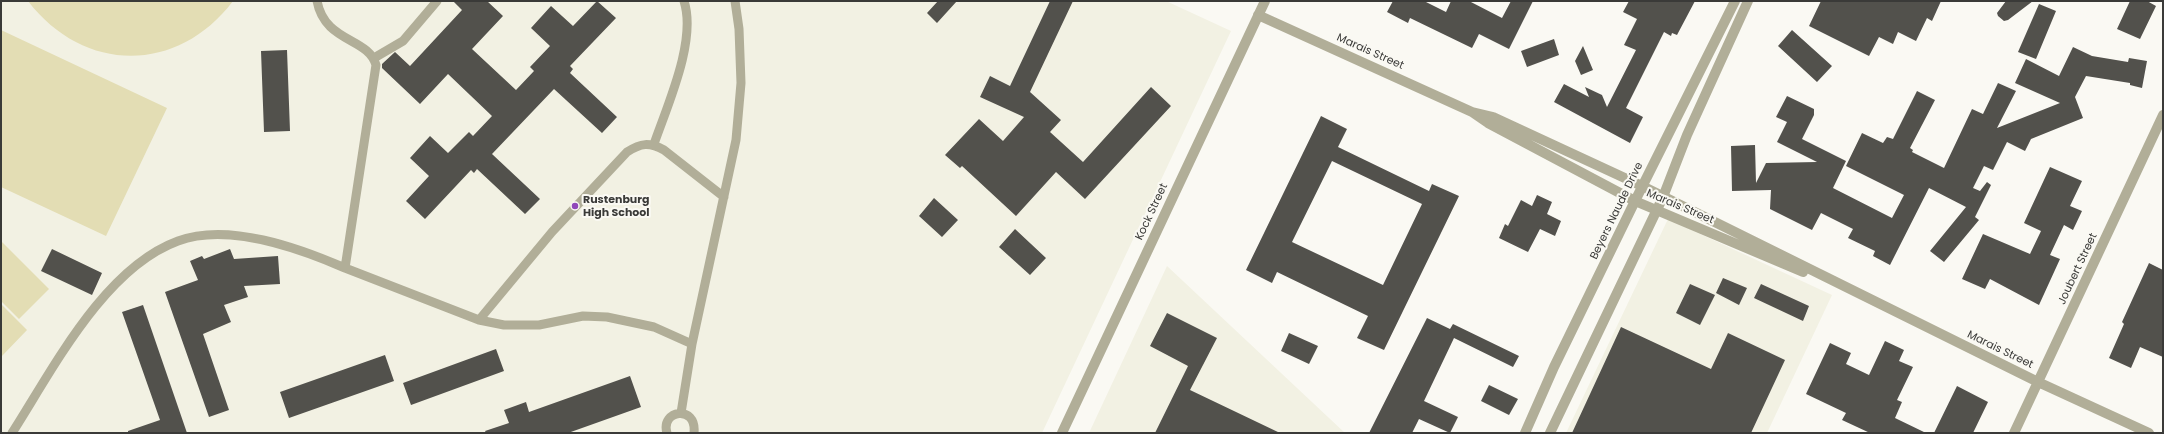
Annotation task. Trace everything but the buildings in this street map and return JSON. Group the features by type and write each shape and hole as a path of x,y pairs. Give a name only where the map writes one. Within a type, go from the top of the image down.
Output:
{"street":[{"name":"Kock Street","path":"1062,433 1265,1"},
{"name":"Beyers Naude Drive","path":"1525,433 1554,367 1642,186 1735,1"},
{"path":"1550,433 1663,197 1687,135 1748,1"},
{"name":"Marais Street","path":"1258,15 1472,112 1488,123 1635,201 1833,284 1843,286"},
{"name":"Marais Street","path":"1472,112 1493,117 1642,186 2038,382 2149,433"},
{"name":"Joubert Street","path":"2014,433 2163,115"}],"lane":[{"path":"317,1 325,21 338,34 370,53 376,64 345,268"},
{"path":"374,58 403,42 437,1"},
{"path":"654,144 681,66 688,12 684,1"},
{"path":"681,413 692,344 736,140 741,83 739,29 735,1"},
{"path":"479,320 552,232 627,152 637,146 646,143 654,144 724,197"},
{"path":"12,433 87,317 106,292 130,270 159,250 178,240 215,235 272,241 315,255 479,320 517,326 539,325 584,316 608,317 654,327 692,344"},
{"path":"667,433 666,428 668,420 674,415 681,413 690,416 695,424 695,433"}],"shaded area":[{"name":"Rustenburg High School","path":"1,1 1166,1 1231,31 1042,433 1,433"},
{"path":"28,1 233,1 211,25 186,42 159,52 131,56 103,52 76,42 51,25"},
{"path":"1,30 167,108 106,236 1,187"},
{"path":"1668,219 1832,295 1767,433 1566,433"},
{"path":"1,241 49,289 19,319 1,301"},
{"path":"1167,266 1345,433 1089,433"},
{"path":"1,304 27,330 1,357"}],"place":[{"name":"Rustenburg High School","path":"575,206"}]}
